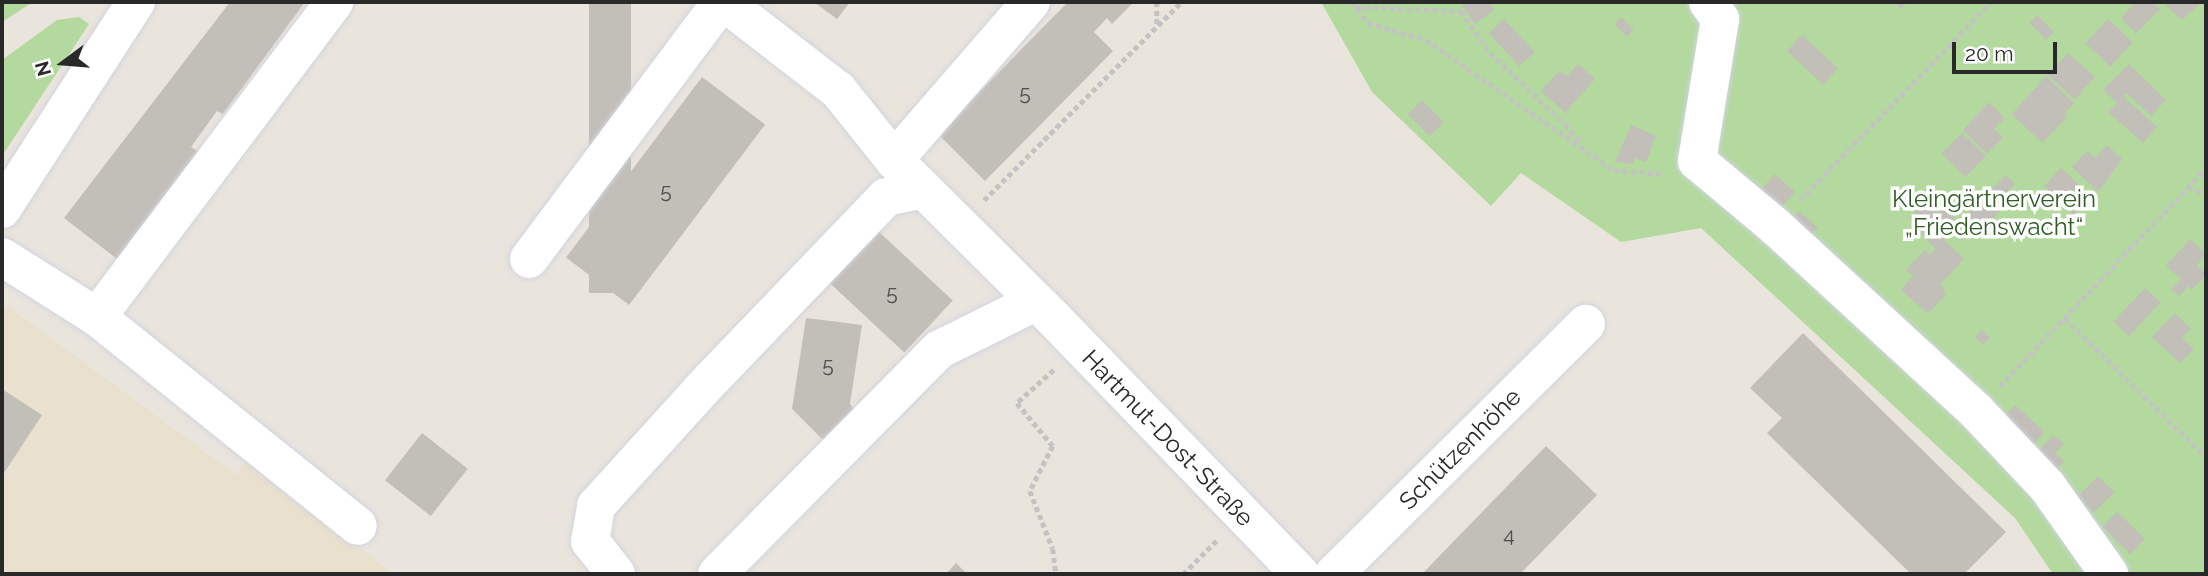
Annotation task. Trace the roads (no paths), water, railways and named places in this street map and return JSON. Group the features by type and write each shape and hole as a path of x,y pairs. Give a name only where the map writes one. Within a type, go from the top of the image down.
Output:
{"street":[{"path":"2,209 136,2"},
{"path":"97,317 334,2"},
{"path":"529,258 722,2"},
{"name":"Hartmut-Dost-Straße","path":"722,2 838,90 894,160 1300,574"},
{"path":"894,160 1031,2"},
{"path":"1722,8 1697,161 1775,226 1976,411 2047,486 2109,574"},
{"path":"616,574 590,541 596,506 701,390 886,197 923,189"},
{"path":"2,257 97,317 358,526"},
{"path":"717,574 940,349 1035,302"},
{"name":"Schützenhöhe","path":"1334,574 1586,324"}],"park label":[{"name":"Kleingärtnerverein „Friedenswacht“","path":"1994,213"}]}
